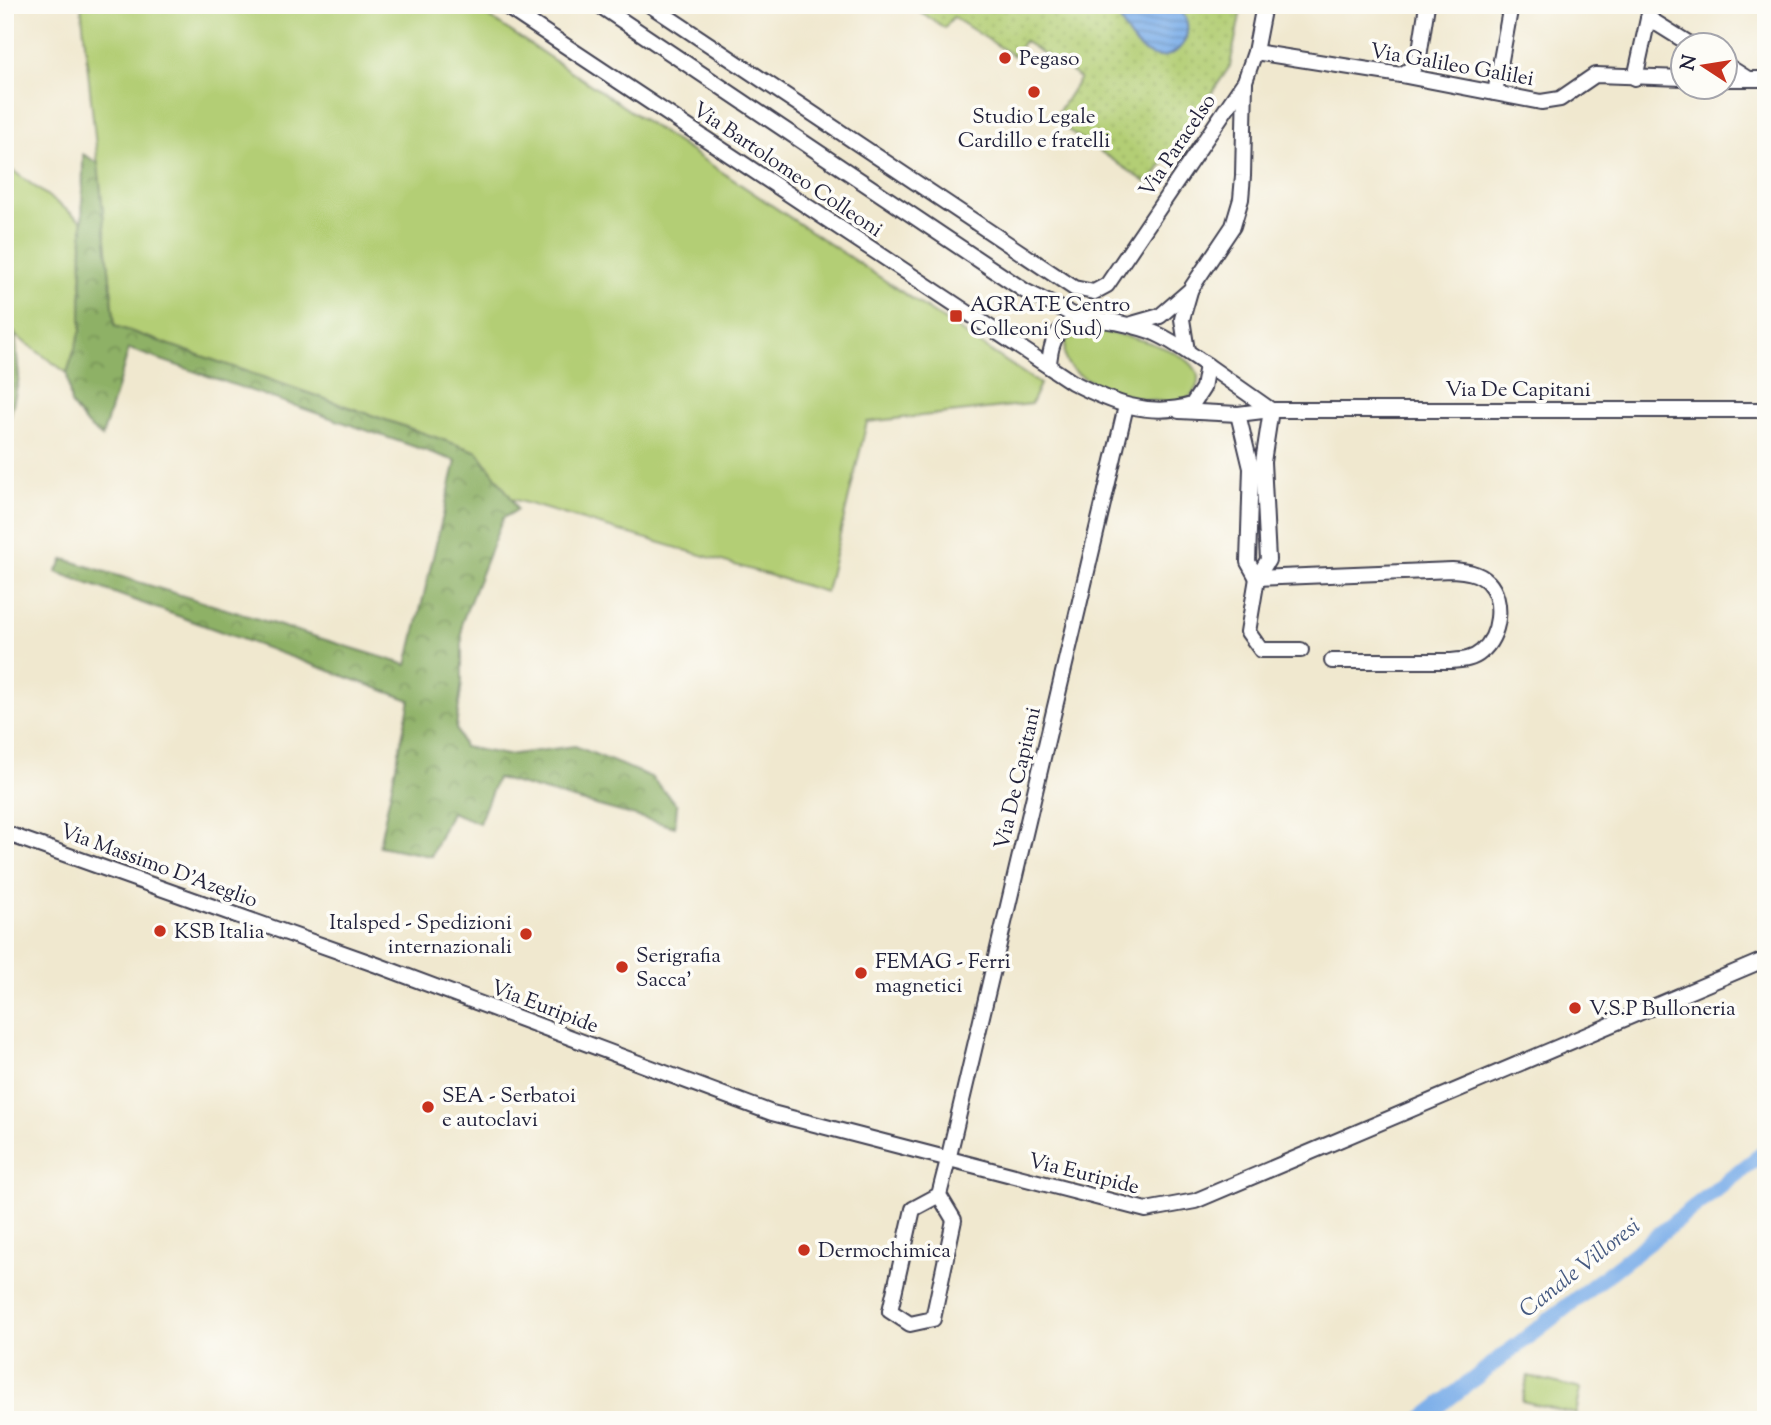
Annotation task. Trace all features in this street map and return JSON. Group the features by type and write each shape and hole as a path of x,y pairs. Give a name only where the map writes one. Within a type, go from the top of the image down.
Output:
{"street":[{"name":"Via Bartolomeo Colleoni","path":"504,5 1072,382 1126,406 1172,411"},
{"name":"Via Bartolomeo Colleoni","path":"599,5 1025,292 1082,319 1130,325 1154,332 1187,351 1271,410"},
{"name":"Via Paracelso","path":"650,5 1074,288 1094,292 1107,285 1245,80 1255,52 1264,5"},
{"path":"1401,75 1414,67 1419,57 1427,5"},
{"path":"1495,93 1511,5"},
{"path":"1635,78 1650,12 1675,32"},
{"name":"Via Galileo Galilei","path":"1255,52 1401,75 1541,102 1560,99 1595,75 1670,78"},
{"path":"1740,74 1748,79"},
{"path":"1740,79 1766,79"},
{"path":"1187,351 1182,319 1190,290 1233,226 1241,199 1245,80"},
{"name":"Via Bartolomeo Colleoni","path":"1130,325 1160,316 1190,290"},
{"path":"1049,366 1050,349 1059,331 1066,324 1082,319"},
{"path":"1172,411 1192,405 1203,388 1207,365"},
{"name":"Via De Capitani","path":"939,1195 1126,406"},
{"path":"1271,410 1263,463 1268,560 1257,578 1248,632 1261,650 1301,650"},
{"name":"Via De Capitani","path":"1172,411 1238,414 1271,410 1766,410"},
{"path":"1238,414 1251,468 1248,562 1257,578"},
{"path":"1257,578 1452,570 1471,572 1487,582 1495,594 1497,623 1492,638 1483,651 1469,659 1450,662 1332,661"},
{"name":"Via Massimo D'Azeglio","path":"5,833 377,965"},
{"name":"Via Euripide","path":"377,965 772,1113 1146,1210 1195,1201 1766,960"},
{"path":"939,1195 954,1220 933,1319 910,1324 890,1311 913,1209 939,1195"}],"green space":[{"path":"81,5 471,5 1040,384 1031,404 867,422 826,592 512,499 478,452 115,326"},
{"path":"910,5 1242,5 1230,66 1149,184 1053,120 1080,78 1024,41 1014,56 953,17 945,28"},
{"path":"83,154 98,163 115,326 478,452 512,499 517,510 503,518 462,622 462,682 456,728 464,747 507,755 575,746 651,777 677,805 675,827 497,778 479,823 451,812 431,856 379,846 410,700 56,572 64,559 407,665 456,461 129,349 102,437 87,425 71,404 67,373 81,330"},
{"path":"5,165 82,221 81,330 67,373 5,328"},
{"path":"5,328 15,333 19,378 8,426 5,427"},
{"path":"1084,330 1113,333 1170,351 1186,360 1196,370 1196,388 1188,398 1161,402 1122,394 1086,379 1073,370 1064,353 1066,340"},
{"path":"1528,1376 1581,1389 1576,1414 1522,1401"}],"water":[{"path":"1114,5 1125,5 1134,9 1139,5 1175,5 1185,18 1187,32 1182,45 1172,54 1159,57 1144,51 1128,35"}],"waterway":[{"name":"Canale Villoresi","path":"1421,1420 1766,1151"}],"place":[{"name":"Pegaso","path":"1005,58"},
{"name":"Studio Legale Cardillo e fratelli","path":"1034,92"},
{"name":"AGRATE Centro Colleoni (Sud)","path":"956,316"},
{"name":"KSB Italia","path":"160,931"},
{"name":"Italsped - Spedizioni internazionali","path":"526,934"},
{"name":"Serigrafia Sacca'","path":"622,967"},
{"name":"FEMAG - Ferri magnetici","path":"861,973"},
{"name":"V.S.P Bulloneria","path":"1575,1008"},
{"name":"SEA - Serbatoi e autoclavi","path":"428,1107"},
{"name":"Dermochimica","path":"804,1250"}]}
